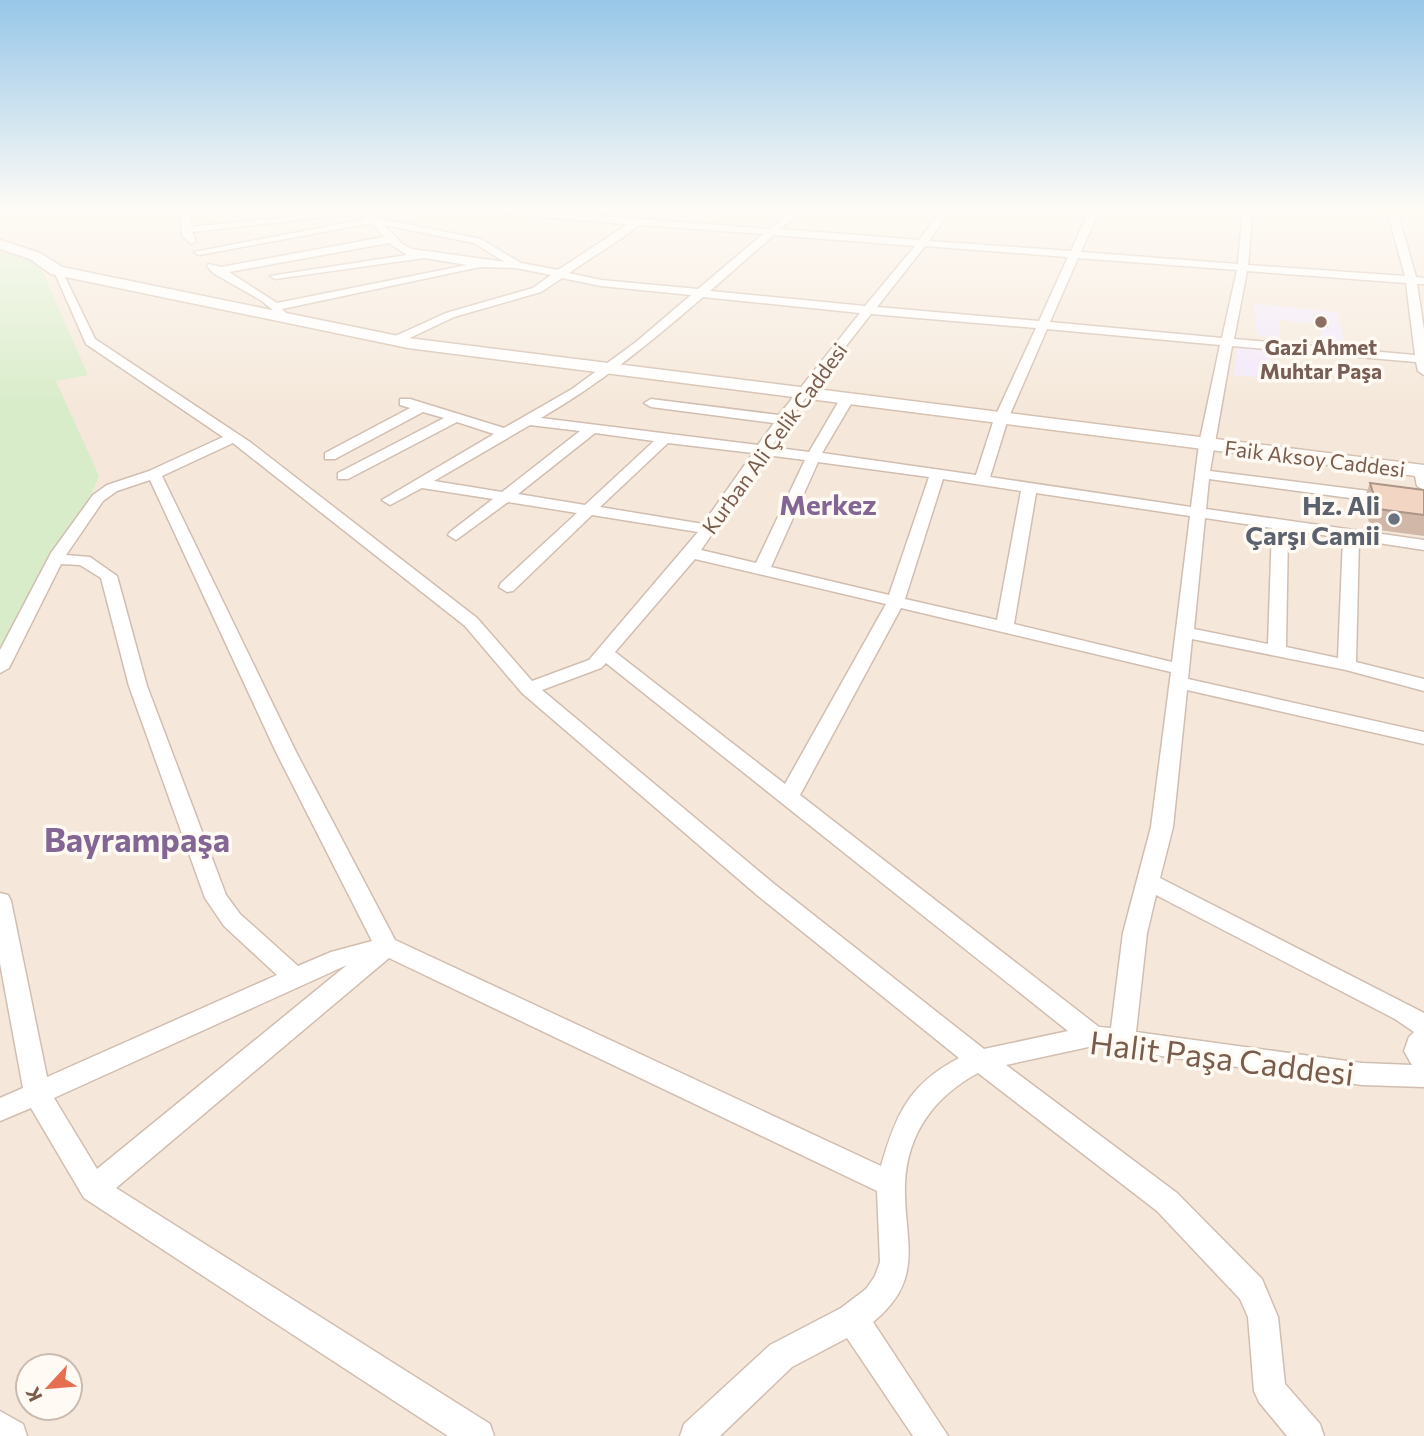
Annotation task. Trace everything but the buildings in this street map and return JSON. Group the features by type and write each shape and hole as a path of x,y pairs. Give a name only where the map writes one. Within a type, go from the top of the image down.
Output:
{"main road":[{"name":"Faik Aksoy Caddesi","path":"73,274 279,313 395,341 1206,444 1423,476"}],"street":[{"path":"58,274 90,341 234,437 471,622 529,689 765,889 981,1060 1167,1202 1251,1289 1263,1317 1270,1391 1308,1436"},
{"path":"222,274 266,299 279,313 441,274"},
{"path":"275,276 290,274"},
{"path":"559,274 601,283 869,310 1228,340 1423,364 1409,274"},
{"path":"395,341 450,315 531,292 559,274"},
{"path":"390,500 530,421 607,370 721,274"},
{"name":"Kurban Ali Çelik Caddesi","path":"600,658 691,553 801,394 898,274"},
{"path":"982,480 1001,419 1068,274"},
{"path":"1122,1040 1135,933 1162,827 1206,444 1241,274"},
{"path":"1344,274 1424,281"},
{"path":"761,570 813,457 846,399"},
{"path":"405,402 508,434"},
{"path":"651,403 783,420"},
{"path":"330,456 422,407"},
{"path":"343,476 455,418"},
{"path":"530,421 982,480 1198,514 1424,545"},
{"path":"456,535 592,429"},
{"path":"0,668 56,559 104,492 155,474 234,437"},
{"path":"507,587 664,439"},
{"path":"155,474 286,752 386,946 891,1184"},
{"path":"788,797 895,603 937,474"},
{"path":"1202,474 1424,503"},
{"path":"421,483 707,530"},
{"path":"1004,629 1028,488"},
{"path":"1277,651 1280,524"},
{"path":"1348,665 1351,535"},
{"path":"691,553 1004,629 1424,738"},
{"path":"56,559 84,560 109,576 138,686 216,898 232,919 296,978"},
{"path":"1184,632 1348,665 1424,685"},
{"path":"529,689 559,680 600,658 788,797 1093,1036"},
{"path":"1148,881 1404,1012 1424,1026"},
{"path":"0,901 37,1094 94,1189 478,1436"},
{"path":"0,1110 339,958 386,946"},
{"path":"94,1189 386,946"},
{"name":"Halit Paşa Caddesi","path":"696,1436 781,1356 853,1319 871,1306 887,1285 894,1266 897,1236 891,1184 904,1127 914,1107 946,1077 981,1060 1093,1036 1362,1074 1424,1076"},
{"path":"1424,1039 1418,1044 1417,1051 1424,1063"},
{"path":"853,1319 932,1436"},
{"path":"0,1427 11,1436"}],"shaded area":[{"path":"0,274 1424,274 1424,1436 0,1436"},
{"name":"Gazi Ahmet Muhtar Paşa","path":"1254,304 1338,312 1344,343 1321,339 1323,324 1280,320 1279,338 1257,335"},
{"path":"1237,347 1268,350 1275,379 1234,375"}],"green space":[{"path":"0,274 44,274 88,375 56,381 99,476 83,513 0,652"}],"place":[{"name":"Gazi Ahmet Muhtar Paşa","path":"1321,322"},
{"name":"Hz. Ali Çarşı Camii","path":"1394,519"}],"district":[{"name":"Merkez","path":"828,504"},
{"name":"Bayrampaşa","path":"137,838"}]}
